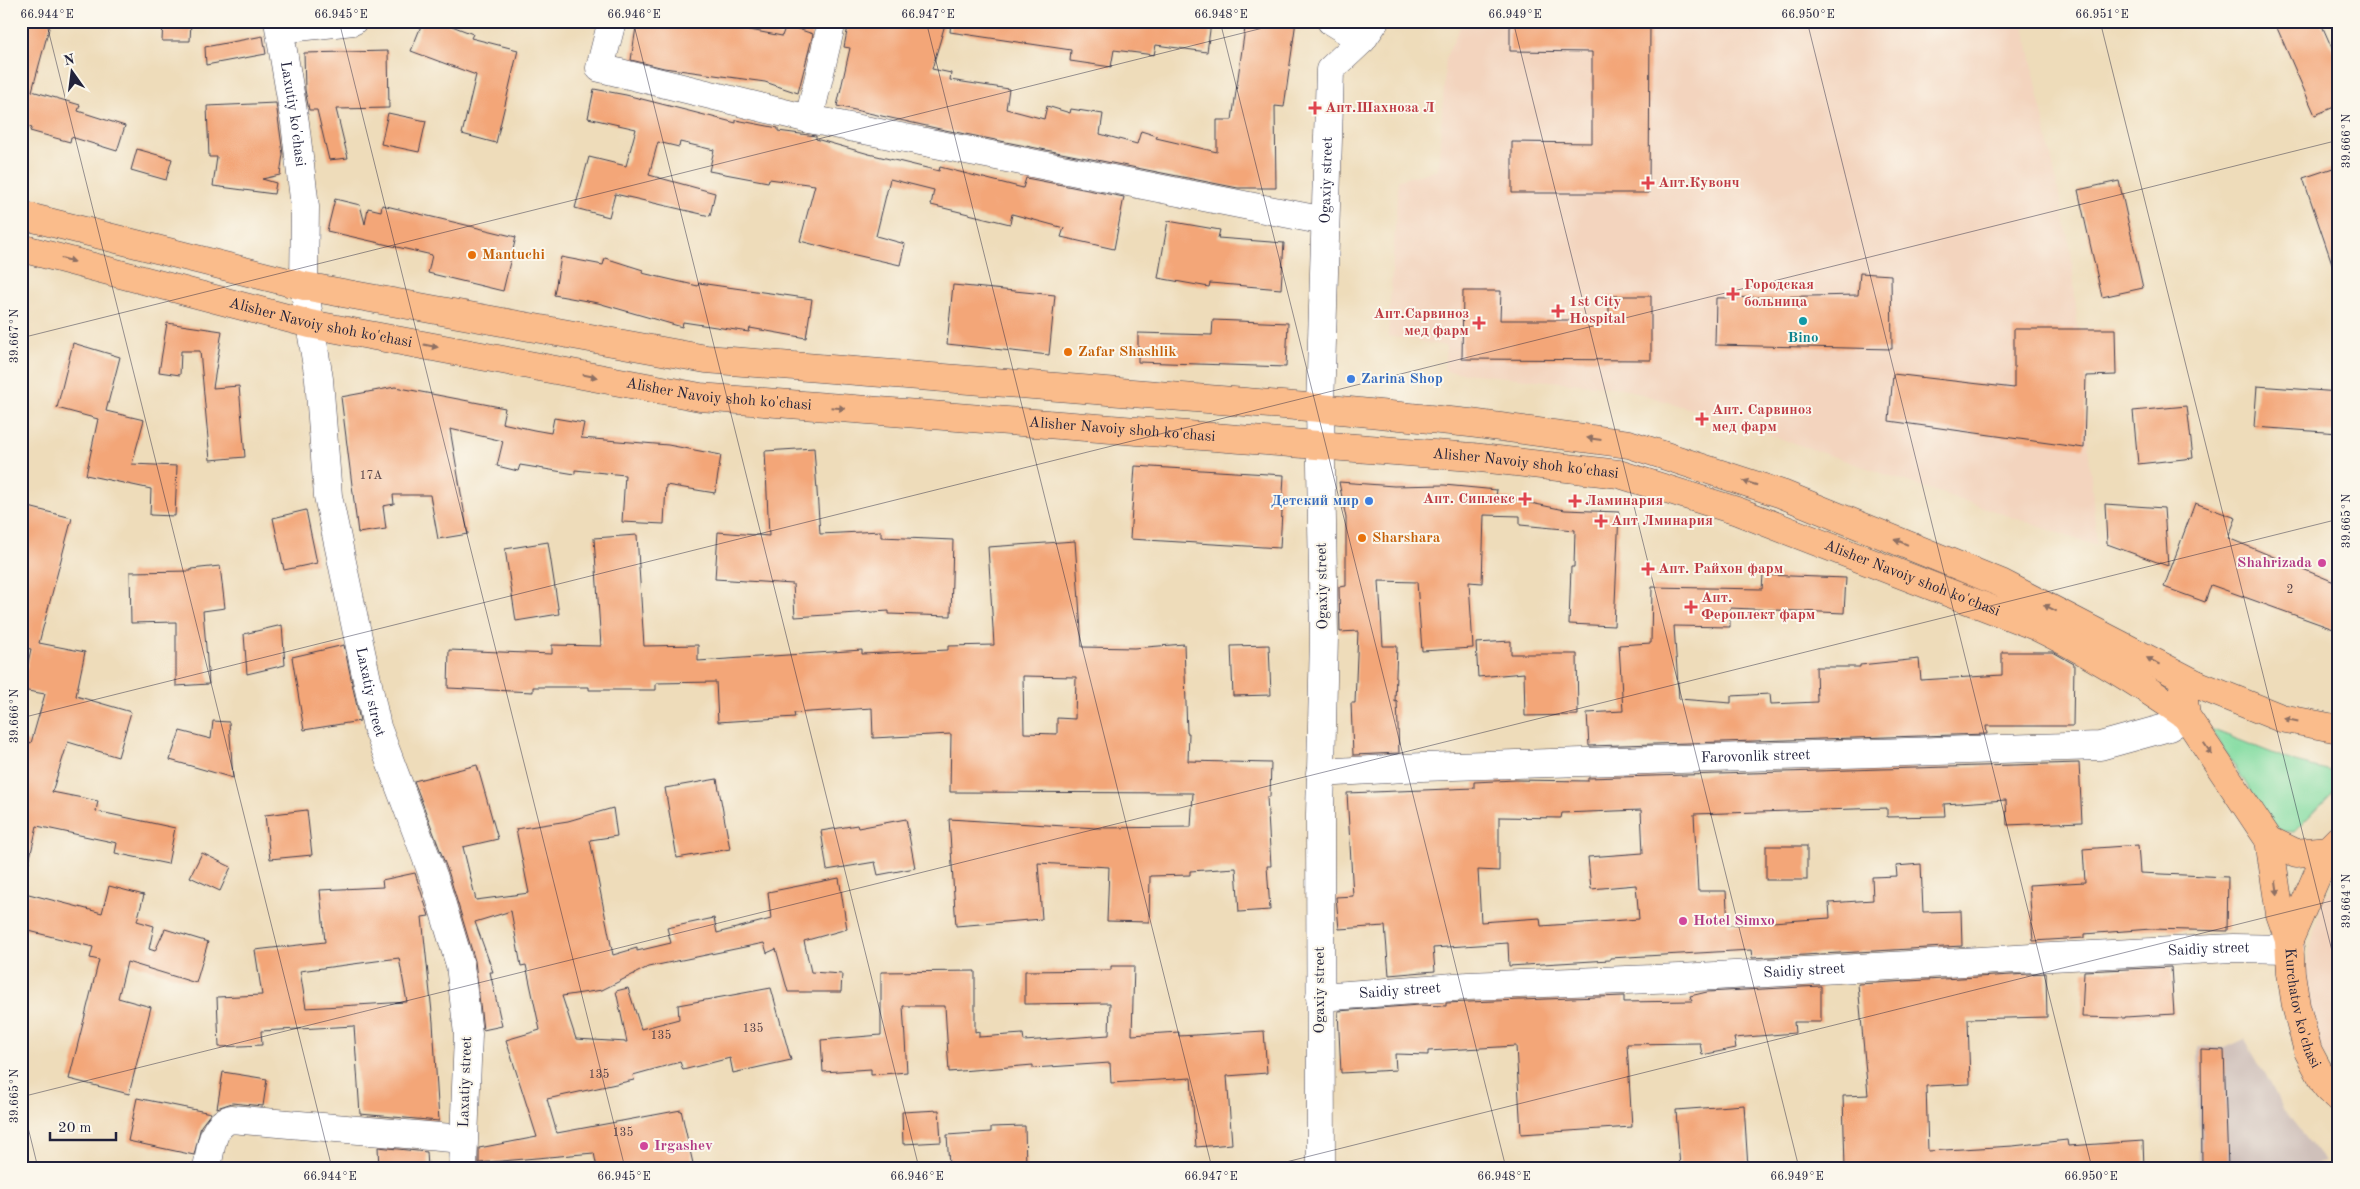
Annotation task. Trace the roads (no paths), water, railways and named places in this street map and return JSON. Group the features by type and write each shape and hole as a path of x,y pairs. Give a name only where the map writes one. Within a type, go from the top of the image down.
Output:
{"main road":[{"name":"Alisher Navoiy shoh ko'chasi","path":"21,215 304,286 706,359 1320,408 1470,423 1629,444 1782,494 2001,583 2196,684 2281,718 2339,729"},
{"name":"Alisher Navoiy shoh ko'chasi","path":"21,248 310,324 700,397 1472,457 1619,474 1737,510 2035,626 2078,646 2134,679 2186,716"},
{"path":"2196,684 2183,693 2186,716 2270,840 2296,853 2333,844"},
{"name":"Kurchatov ko'chasi","path":"2270,840 2280,914 2289,944 2296,1006 2308,1051 2327,1087 2339,1099"},
{"name":"Kurchatov ko'chasi","path":"2289,944 2333,844"}],"street":[{"path":"279,25 353,21"},
{"path":"612,21 600,68 809,119 1325,221"},
{"path":"809,119 832,21"},
{"path":"1331,21 1368,31"},
{"name":"Laxatiy street","path":"279,25 295,123 305,207 304,286 319,379 328,496 377,727 434,878 460,965 468,1034 463,1168"},
{"name":"Ogaxiy street","path":"1321,1168 1320,773 1324,636 1320,408 1330,70 1368,31"},
{"name":"Farovonlik street","path":"1320,773 1422,767 2100,746 2169,728 2186,716"},
{"name":"Saidiy street","path":"1320,997 1468,986 1680,978 2289,944"},
{"path":"207,1168 214,1134 222,1122 231,1119 464,1139"}],"place":[{"name":"Апт.Шахноза Л","path":"1315,108"},
{"name":"Апт.Кувонч","path":"1648,183"},
{"name":"Mantuchi","path":"472,255"},
{"name":"Городская больница","path":"1733,294"},
{"name":"1st City Hospital","path":"1558,311"},
{"name":"Bino","path":"1803,321"},
{"name":"Апт.Сарвиноз мед фарм","path":"1479,323"},
{"name":"Zafar Shashlik","path":"1068,352"},
{"name":"Zarina Shop","path":"1351,379"},
{"name":"Апт. Сарвиноз мед фарм","path":"1702,419"},
{"name":"Апт. Сиплекс","path":"1525,499"},
{"name":"Детский мир","path":"1369,501"},
{"name":"Ламинария","path":"1575,501"},
{"name":"Апт Лминария","path":"1601,521"},
{"name":"Sharshara","path":"1362,538"},
{"name":"Shahrizada","path":"2322,563"},
{"name":"Апт. Райхон фарм","path":"1648,569"},
{"name":"Апт. Фероплект фарм","path":"1691,607"},
{"name":"Hotel Simxo","path":"1683,921"},
{"name":"Irgashev","path":"644,1146"}]}
